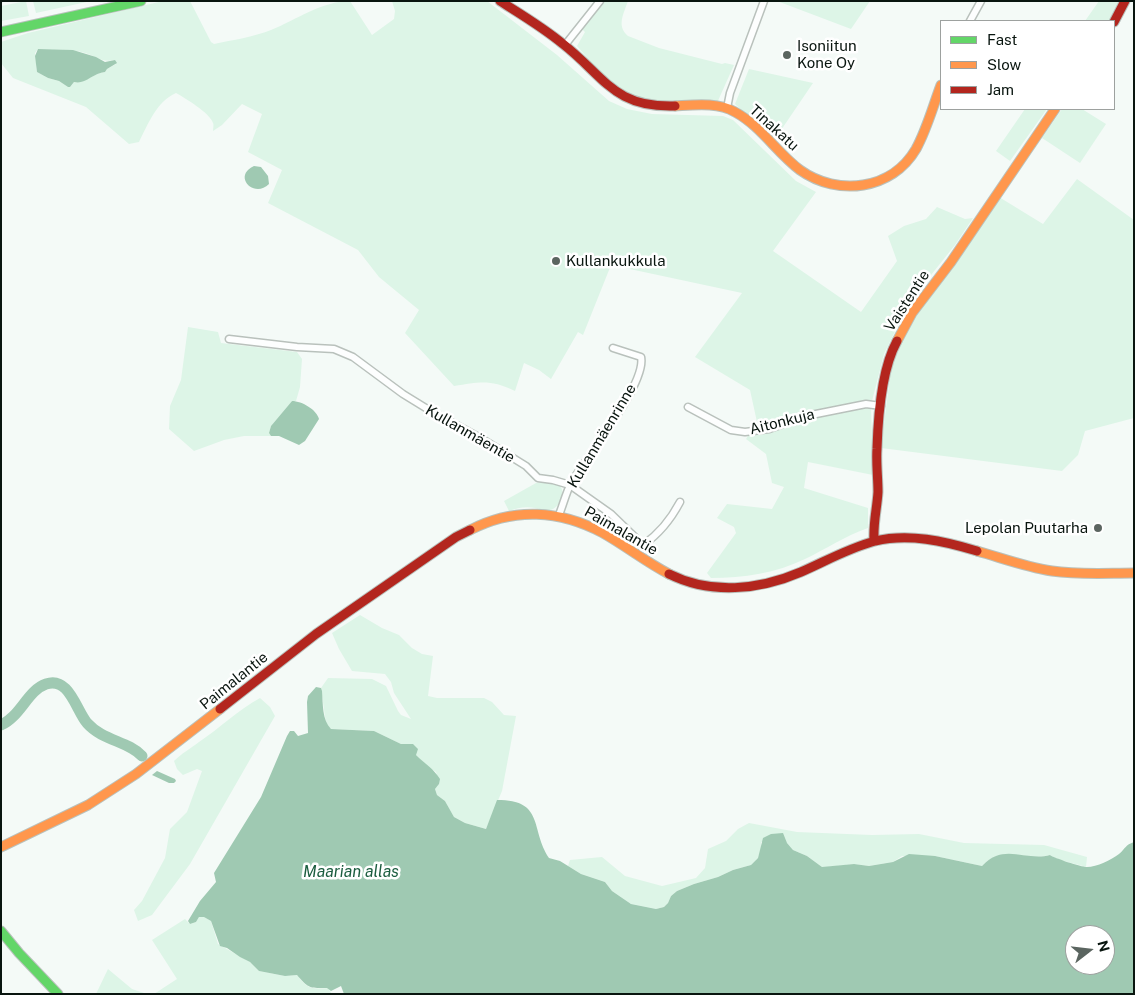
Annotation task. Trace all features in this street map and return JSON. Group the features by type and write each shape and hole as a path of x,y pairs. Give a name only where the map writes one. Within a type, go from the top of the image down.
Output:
{"street":[{"path":"1,32 141,1"},
{"name":"Tinakatu","path":"500,1 566,45 610,88 632,101 657,107 712,106 727,108 740,115 812,179 836,186 862,186 886,178 901,168 917,148 940,87"},
{"path":"566,45 600,1"},
{"path":"727,108 730,93 764,1"},
{"path":"971,20 981,1"},
{"path":"1115,20 1125,1"},
{"name":"Vaistentie","path":"874,541 873,524 878,493 877,450 881,406 887,368 894,348 903,329 930,288 951,262 1053,110"},
{"name":"Kullanmäentie","path":"229,339 297,347 334,349 343,352 428,410 484,440 526,466 538,478 570,485 611,514 643,545 654,538 680,502"},
{"name":"Kullanmäenrinne","path":"559,515 570,485 628,398 640,371 641,356 612,348"},
{"name":"Aitonkuja","path":"688,407 731,430 745,432 768,429 806,416 866,404 881,406"},
{"name":"Paimalantie","path":"1,847 88,805 136,774 316,634 456,537 472,527 513,514 538,512 559,515 590,526 672,576 713,588 747,586 780,580 844,551 874,541 898,538 918,538 949,544 1022,564 1056,571 1134,574"},
{"path":"1,930 58,994"}],"shaded area":[{"path":"26,1 29,16 1,21 1,6"},
{"path":"33,1 91,1 36,13"},
{"path":"163,1 190,1 211,42 214,44 264,32 329,4 350,1 372,35 394,19 395,11 392,1 487,1 557,55 609,101 627,109 652,114 723,116 733,120 796,181 816,192 773,251 861,312 897,261 888,236 904,226 926,219 937,207 965,219 973,218 955,245 915,295 884,354 871,405 873,475 808,462 804,488 868,508 868,528 783,568 748,576 723,578 711,578 707,573 736,533 734,527 717,518 727,504 772,509 784,487 772,483 766,454 746,439 757,422 750,390 695,357 742,293 611,265 583,335 578,332 551,379 539,370 524,363 515,391 485,382 454,386 405,333 419,310 379,277 358,250 268,203 282,170 248,152 262,114 242,104 222,125 213,131 211,119 197,106 176,93 158,107 139,142 129,144 86,107 13,78 1,63 1,42 28,33","holes":["38,49 79,51 103,60 115,60 116,64 105,72 82,81 74,82 68,87 37,72 35,53"]},
{"path":"602,1 628,1 623,15 622,28 628,36 659,48 722,64 734,65 717,103 643,102 617,89 590,63 577,46 585,32 582,29"},
{"path":"777,1 870,1 851,29"},
{"path":"1099,1 1122,1 1111,20 1086,20"},
{"path":"749,69 813,83 775,139 766,134 735,104"},
{"path":"1024,110 1046,110 1010,161 996,151"},
{"path":"1061,110 1084,110 1106,124 1080,163 1042,138"},
{"path":"1077,179 1134,220 1134,418 1085,431 1078,455 1062,471 881,448 891,369 904,333 999,197 1043,224"},
{"path":"188,327 218,332 221,343 297,352 302,359 300,387 296,401 292,401 271,426 269,433 271,436 244,436 224,440 194,451 169,429 170,406 181,380"},
{"path":"536,483 556,483 561,488 561,499 554,509 528,507 509,511 504,501"},
{"path":"360,615 382,628 399,635 412,648 422,654 433,656 428,696 437,698 484,698 492,702 504,715 516,716 502,791 486,829 465,823 454,817 445,801 437,795 435,789 439,784 436,772 401,744 374,731 331,729 327,725 321,688 328,678 372,679 386,686 401,715 411,719 394,693 391,682 385,674 352,671 339,649 332,633"},
{"path":"260,698 270,707 275,716 190,864 152,915 138,921 134,910 142,901 165,858 170,829 187,812 202,771 197,769 183,775 177,769 174,761"},
{"path":"749,823 797,832 872,835 919,834 964,843 1044,845 1087,857 1086,867 1050,855 1041,857 1006,854 990,859 982,866 935,856 902,856 893,862 869,866 854,864 822,867 807,856 793,850 787,843 761,842 758,858 751,865 677,891 671,896 664,907 656,909 631,904 612,891 605,882 581,874 568,866 570,860 602,857 625,876 662,886 696,878 705,868 708,849 726,841 738,829"},
{"path":"203,916 211,921 218,944 250,962 259,971 285,976 297,975 307,986 328,988 332,994 154,994 177,979 152,940 185,919 190,924"},
{"path":"108,969 132,989 147,994 96,994"}],"water":[{"path":"38,49 73,50 96,57 105,62 115,60 117,63 105,72 82,82 74,82 68,87 37,72 35,56"},
{"path":"254,166 261,167 268,176 269,184 263,188 252,188 245,180 248,170"},
{"path":"292,401 308,407 315,412 319,419 305,441 299,445 279,436 271,436 269,433 271,426"},
{"name":"Maarian allas","path":"316,687 321,688 324,716 331,729 374,731 401,744 413,744 418,749 416,755 438,775 440,779 439,784 435,789 437,795 445,801 454,817 465,823 486,829 497,800 512,801 523,805 534,818 543,847 549,858 560,861 581,874 605,882 612,891 631,904 656,909 664,907 671,896 677,891 751,865 758,858 763,838 771,834 783,833 787,843 793,850 807,856 822,867 854,864 869,866 893,862 909,854 935,856 982,866 990,859 999,855 1015,854 1032,856 1050,855 1084,867 1091,867 1112,859 1134,842 1134,994 344,994 341,986 331,991 327,988 310,987 297,975 285,976 259,971 250,962 227,948 220,946 211,921 204,917 199,917 196,922 190,924 188,921 200,901 216,882 214,873 261,797 290,731 294,731 298,736 308,733 308,696"},
{"path":"157,771 176,781 169,783 152,775"}],"waterway":[{"path":"1,725 14,716 40,687 54,683 66,689 87,723 93,729 130,747 142,756"}],"traffic: fast":[{"path":"1,32 141,1"},
{"path":"1,931 58,994"}],"traffic: slow":[{"path":"675,106 706,105 728,109 753,125 800,170 815,179 831,184 863,185 879,181 906,163 920,141 940,88"},
{"path":"897,341 912,313 951,262 1054,110"},
{"path":"470,530 503,518 520,515 554,516 587,525 603,533 669,574"},
{"path":"977,551 1023,565 1052,571 1134,573"},
{"path":"1,847 88,805 136,774 220,709"}],"traffic: jam":[{"path":"500,1 556,38 601,79 624,96 638,102 675,106"},
{"path":"1115,20 1125,1"},
{"path":"874,541 878,492 878,422 887,365 897,341"},
{"path":"220,709 316,634 456,537 470,530"},
{"path":"669,574 701,585 735,588 769,583 785,578 856,547 888,539 926,539 977,551"}],"place":[{"name":"Isoniitun Kone Oy","path":"787,55"},
{"name":"Kullankukkula","path":"556,261"},
{"name":"Lepolan Puutarha","path":"1098,528"}]}
